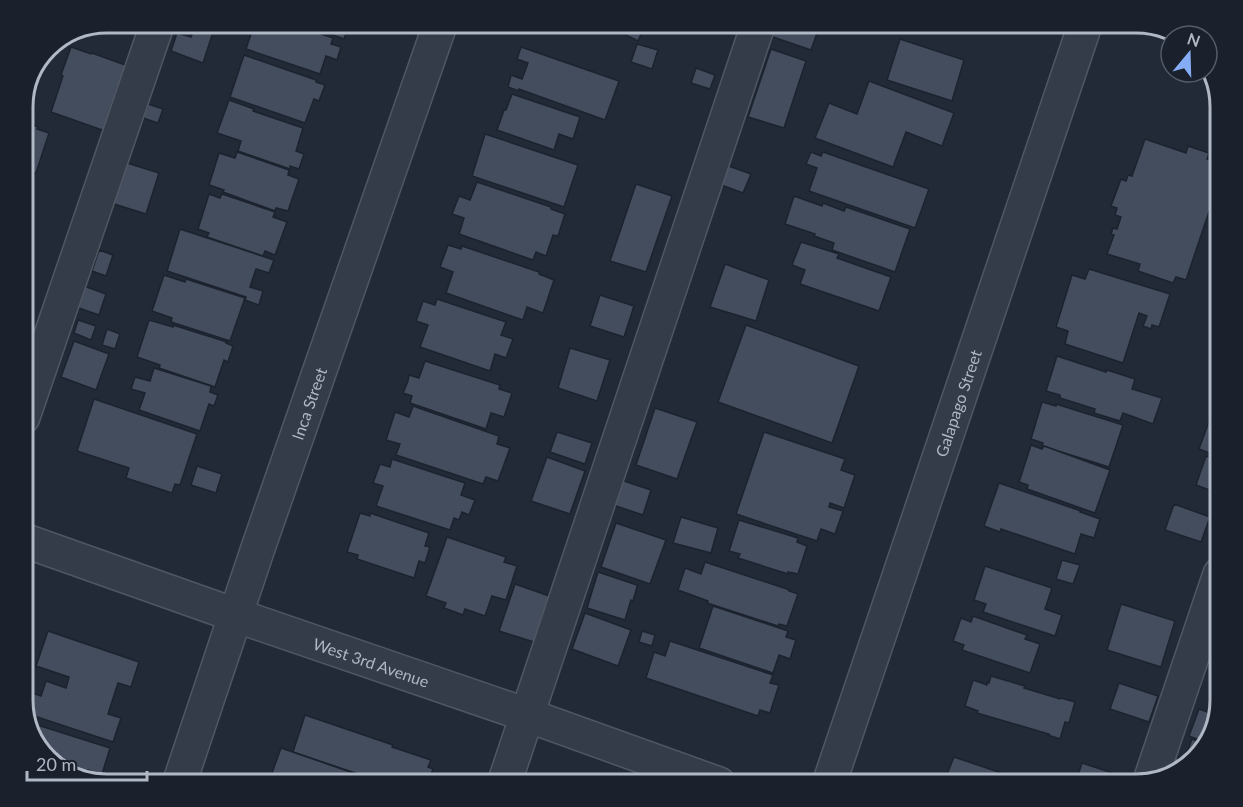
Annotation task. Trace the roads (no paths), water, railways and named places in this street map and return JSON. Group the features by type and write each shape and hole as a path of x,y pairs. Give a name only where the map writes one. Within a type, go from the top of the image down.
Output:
{"street":[{"path":"34,347 154,33"},
{"name":"Inca Street","path":"181,774 437,33"},
{"path":"507,774 755,33"},
{"name":"Galapago Street","path":"832,774 1082,33"},
{"name":"West 3rd Avenue","path":"33,544 691,774"},
{"path":"1153,772 1210,604"}]}
